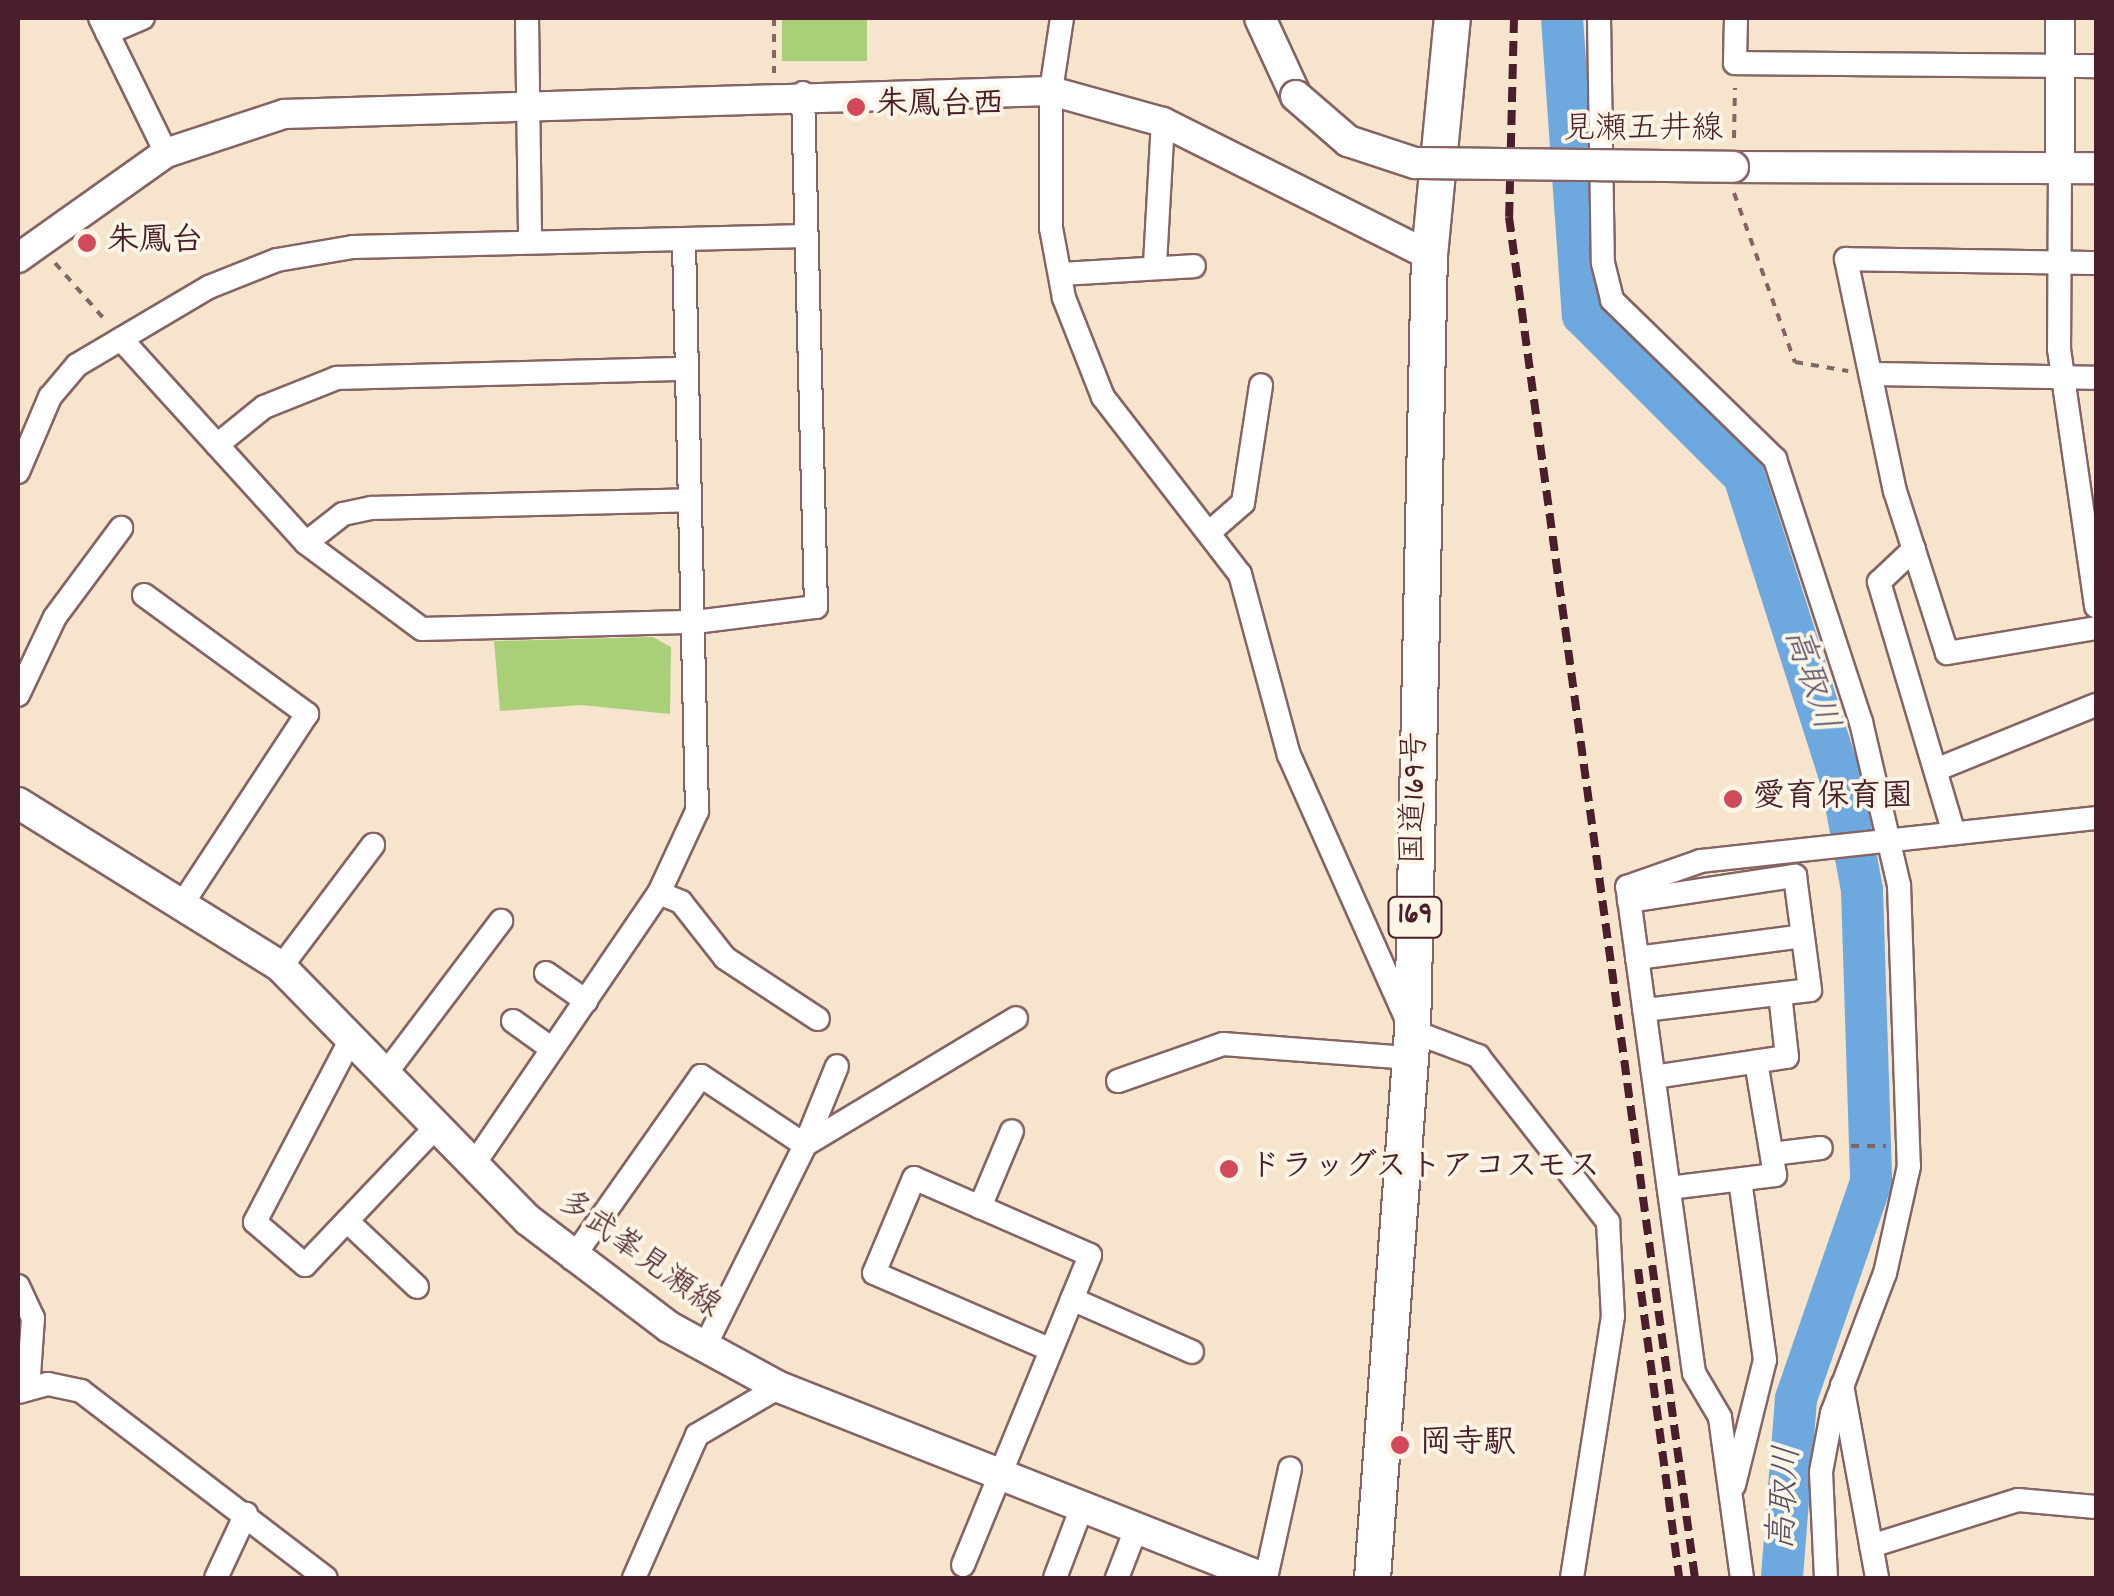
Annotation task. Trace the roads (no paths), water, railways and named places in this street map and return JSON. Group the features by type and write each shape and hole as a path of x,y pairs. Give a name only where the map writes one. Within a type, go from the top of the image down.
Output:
{"highway":[{"name":"国道169号","path":"1372,1578 1411,1045 1430,254 1452,18"}],"main road":[{"name":"見瀬五井線","path":"1260,18 1296,96 1348,140 1415,163 2096,168"},
{"name":"多武峯見瀬線","path":"18,803 282,967 572,1259 704,1348 779,1387 1264,1578"}],"street":[{"path":"143,18 104,25 166,152"},
{"path":"527,18 530,242"},
{"path":"1062,18 1051,91 1060,274 1103,397 1212,530 1254,607 1306,798 1411,1045"},
{"path":"1598,18 1603,262 1612,300 1775,458 1887,840 1910,1146 1884,1273 1842,1380 1821,1472 1826,1578"},
{"path":"1736,18 1735,63 2096,66"},
{"path":"2060,18 2064,379 2096,606"},
{"path":"28,250 166,152 316,110 803,93 1051,91 1163,122 1430,254"},
{"path":"121,339 306,544 422,628 695,622 816,606 803,93"},
{"path":"1155,264 1163,122"},
{"path":"18,472 62,380 121,339 277,260 530,242 806,236"},
{"path":"474,1164 660,893 697,811 684,241"},
{"path":"2096,263 1846,259 1914,549 1946,653 2096,628"},
{"path":"1060,274 1155,264 1194,266"},
{"path":"217,446 264,407 337,378 685,368"},
{"path":"1871,374 2096,378"},
{"path":"1212,530 1242,503 1261,385"},
{"path":"306,544 343,514 372,508 690,500"},
{"path":"18,696 55,618 121,528"},
{"path":"1914,549 1879,582 1954,833"},
{"path":"144,595 306,714 182,904"},
{"path":"1938,769 2096,705"},
{"path":"1742,1578 1720,1417 1694,1373 1627,888 1701,861 2096,818"},
{"path":"282,967 372,845"},
{"path":"1629,901 1795,876 1810,990 1644,1010"},
{"path":"660,893 681,902 725,958 818,1019"},
{"path":"386,1073 501,921"},
{"path":"1637,958 1803,936"},
{"path":"546,973 586,1000"},
{"path":"1654,1076 1787,1057 1780,994"},
{"path":"805,1145 1016,1018"},
{"path":"513,1021 552,1049"},
{"path":"352,1037 255,1222 305,1265 437,1126"},
{"path":"1118,1081 1223,1044 1411,1045 1478,1056 1608,1222 1614,1316 1572,1578"},
{"path":"1669,1188 1775,1175 1756,1062"},
{"path":"704,1348 805,1145 837,1066"},
{"path":"572,1259 701,1076 805,1145"},
{"path":"980,1207 1012,1131"},
{"path":"1772,1154 1820,1148"},
{"path":"963,1566 1090,1255 914,1178 874,1274 1051,1350"},
{"path":"1731,1498 1765,1360 1740,1180"},
{"path":"347,1221 417,1287"},
{"path":"18,1286 33,1318 23,1390 82,1390 326,1578"},
{"path":"1072,1298 1192,1352"},
{"path":"1842,1380 1878,1578"},
{"path":"634,1578 698,1434 779,1387"},
{"path":"1264,1578 1290,1470"},
{"path":"1871,1546 2018,1500 2096,1507"},
{"path":"1055,1578 1082,1508"},
{"path":"216,1578 246,1514"},
{"path":"1117,1578 1136,1529"}],"waterway":[{"name":"高取川","path":"1562,18 1583,315 1744,476 1842,783 1862,890 1871,1182 1796,1399 1782,1578"}],"railway":[{"path":"1514,18 1509,217 1695,1578"},
{"path":"1638,1269 1679,1578"}],"place":[{"name":"朱鳳台西","path":"856,107"},
{"name":"朱鳳台","path":"87,243"},
{"name":"愛育保育園","path":"1733,799"},
{"name":"ドラッグストアコスモス","path":"1229,1169"},
{"name":"岡寺駅","path":"1400,1445"}]}
